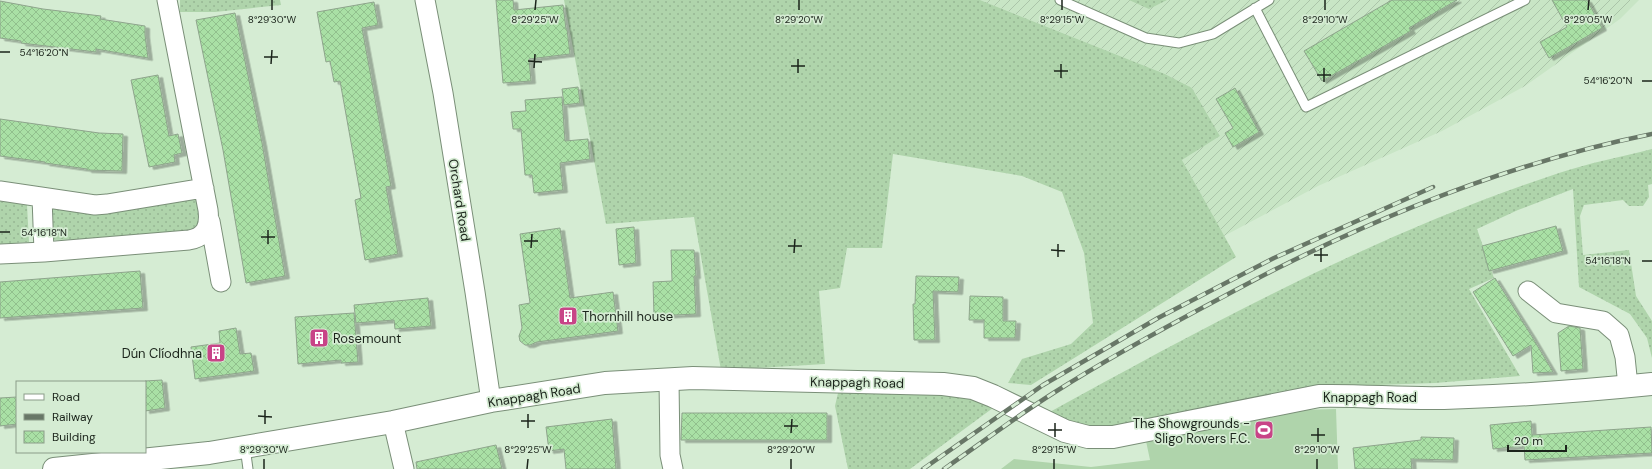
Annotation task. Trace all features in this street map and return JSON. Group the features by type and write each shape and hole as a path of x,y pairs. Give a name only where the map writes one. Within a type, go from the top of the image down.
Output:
{"main road":[{"name":"Knappagh Road","path":"54,469 130,465 393,422 490,401 605,383 733,379 844,383 943,384 973,388 993,396 1065,431 1088,437 1112,437 1319,396 1350,395 1442,398 1529,395 1652,384"}],"street":[{"path":"167,0 221,282"},
{"name":"Orchard Road","path":"425,0 449,131 475,292 490,401"},
{"path":"0,191 95,205 204,188"},
{"path":"42,197 44,252"},
{"path":"0,254 44,252 189,240 198,238 210,221"},
{"path":"1528,291 1556,313 1603,321 1619,335 1625,357 1628,386"},
{"path":"669,380 670,455 673,469"},
{"path":"393,422 404,469"}],"lane":[{"path":"1060,0 1146,38 1180,43 1213,34 1269,0"},
{"path":"1255,8 1306,107 1525,0"},
{"path":"245,447 248,469"}],"shaded area":[{"path":"180,0 280,0 281,5 215,12 180,12"},
{"path":"564,0 980,0 1165,74 1192,88 1220,136 1182,160 1236,257 1031,385 1008,383 1022,359 1071,344 1093,323 1084,253 1062,192 1022,176 893,154 882,248 847,248 840,288 819,291 825,364 721,370 694,217 606,224"},
{"path":"980,0 1639,0 1620,19 1525,86 1442,131 1318,186 1224,236 1182,160 1220,136 1192,88 1165,74"},
{"path":"1129,0 1167,0 1149,9"},
{"path":"1652,149 1652,184 1648,185 1649,197 1643,206 1629,206 1623,200 1584,205 1580,216 1583,255 1629,250 1636,296 1652,321 1652,358 1647,338 1630,314 1579,287 1573,189 1518,210 1477,229 1494,278 1469,289 1520,376 1435,383 1317,387 1285,391 1113,428 1078,425 1048,413 1172,345 1298,281 1362,251 1492,197 1570,169"},
{"path":"190,196 196,200 200,218 198,226 191,232 52,240 52,208"},
{"path":"0,201 27,205 29,242 0,244"},
{"path":"943,392 997,405 910,469 848,469 835,406 838,393"},
{"name":"The Showgrounds - Sligo Rovers F.C.","path":"1336,409 1338,469 1001,469 1014,459 1091,467 1150,460 1146,441 1298,410"}],"building":[{"path":"496,0 513,0 514,10 563,5 570,54 529,59 531,81 503,83"},
{"path":"1392,0 1457,0 1409,28 1411,31 1322,81 1304,51"},
{"path":"1552,0 1587,0 1602,28 1549,58 1540,42 1567,27"},
{"path":"0,1 43,9 101,16 100,19 145,26 148,58 96,49 96,52 21,43 21,41 0,38"},
{"path":"374,2 378,25 362,28 391,186 386,187 398,254 365,260 355,200 361,198 340,81 334,82 330,61 326,62 317,12"},
{"path":"235,13 262,143 285,276 246,283 223,150 196,20"},
{"path":"158,75 169,136 178,134 182,153 174,155 175,162 149,167 131,80"},
{"path":"578,87 580,103 564,105 562,89"},
{"path":"1235,88 1259,132 1233,147 1225,133 1233,128 1216,99"},
{"path":"562,97 565,141 588,139 590,159 560,163 563,190 534,193 532,175 525,175 521,129 513,129 511,112 526,111 525,100"},
{"path":"0,119 99,133 123,134 122,171 87,170 45,162 0,156"},
{"path":"1556,226 1563,251 1489,271 1482,246"},
{"path":"634,227 636,263 619,265 616,229"},
{"path":"560,228 570,298 613,292 618,331 525,345 520,341 519,336 522,328 519,305 530,303 520,234"},
{"path":"671,250 694,250 696,314 654,316 653,282 672,281"},
{"path":"140,271 143,308 0,318 0,282"},
{"path":"916,276 959,277 958,292 933,291 935,340 914,340 913,304 915,304"},
{"path":"1495,278 1553,372 1533,373 1531,345 1513,356 1473,292"},
{"path":"970,296 1003,297 1003,321 1016,321 1015,338 984,338 984,320 969,320"},
{"path":"428,298 431,326 395,329 394,320 356,323 354,305"},
{"name":"Rosemount","path":"354,313 358,362 341,363 341,360 298,364 295,317"},
{"path":"1569,326 1580,328 1583,369 1561,371 1558,333"},
{"name":"Dún Clíodhna","path":"236,328 240,354 251,353 254,371 195,379 191,347 220,343 219,331"},
{"path":"162,380 165,408 146,411 145,381"},
{"path":"16,397 16,424 0,426 0,398"},
{"path":"682,413 827,413 827,440 681,440"},
{"path":"612,419 616,469 566,469 564,449 549,451 546,427"},
{"path":"1531,421 1532,435 1651,427 1652,453 1525,460 1524,446 1493,449 1490,425"},
{"path":"1421,437 1454,438 1453,460 1411,459 1412,469 1355,469 1353,448 1421,440"},
{"path":"496,445 502,469 417,469 416,462"}],"railway":[{"path":"944,469 1027,410 1095,368 1155,333 1256,279 1325,245 1416,206 1509,172 1556,157 1652,134"},
{"path":"923,469 1043,385 1158,318 1274,258 1433,187"}],"place":[{"name":"Thornhill house","path":"568,316"},
{"name":"Rosemount","path":"319,338"},
{"name":"Dún Clíodhna","path":"216,353"},
{"name":"The Showgrounds - Sligo Rovers F.C.","path":"1264,430"}]}
